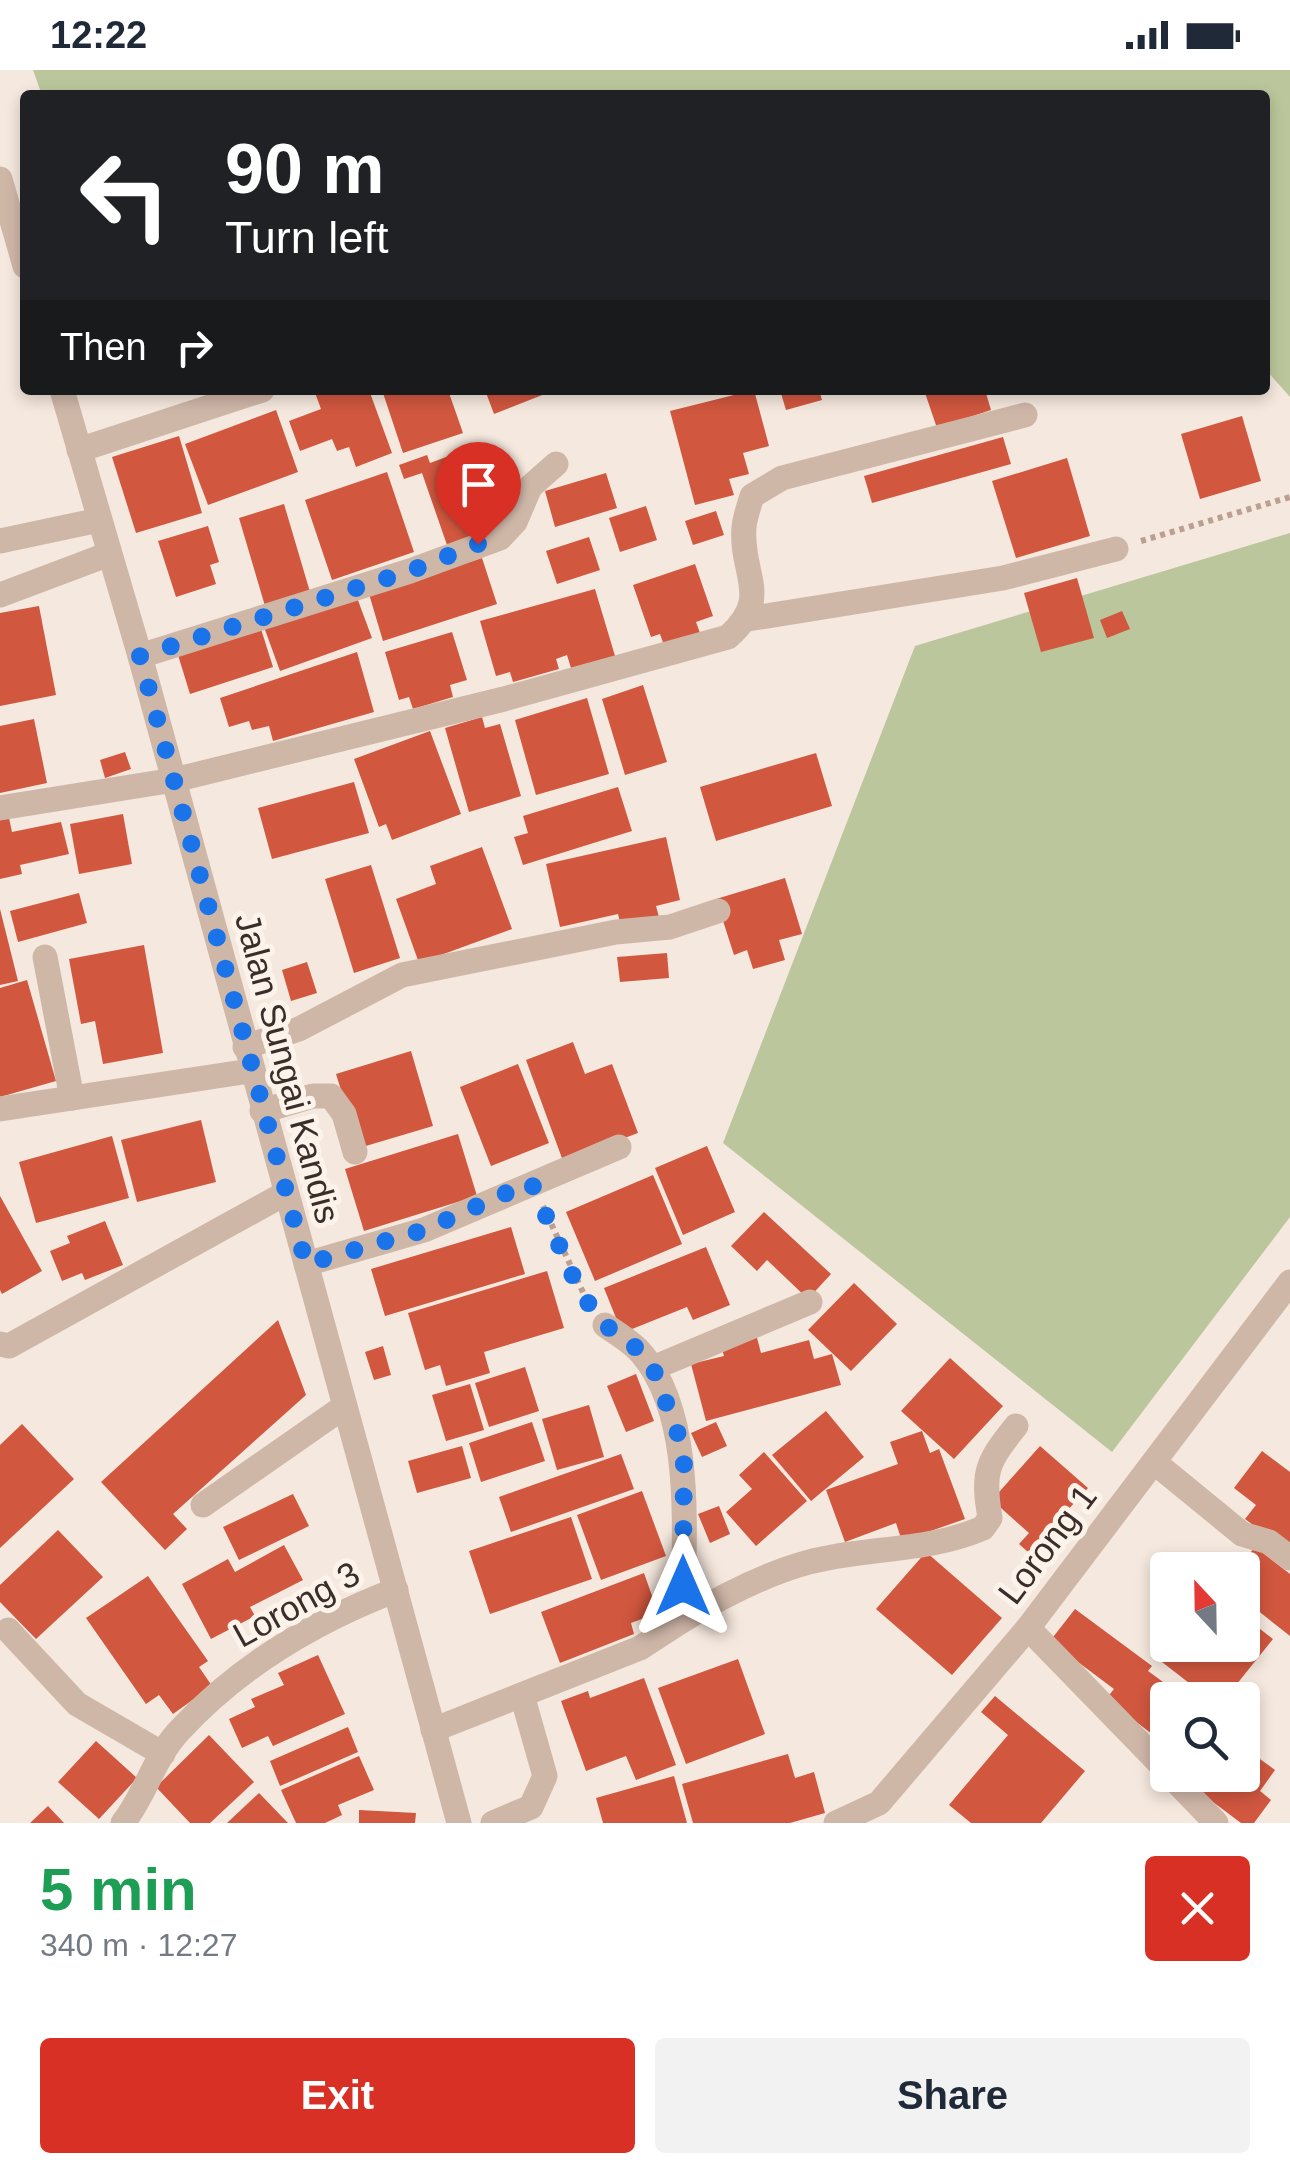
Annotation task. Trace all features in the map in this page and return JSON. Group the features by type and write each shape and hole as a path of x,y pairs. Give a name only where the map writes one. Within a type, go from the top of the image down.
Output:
{"street":[{"path":"10,192 16,264"},
{"name":"Jalan Sungai Kandis","path":"63,395 140,656 459,1823"},
{"path":"79,450 247,395"},
{"path":"748,619 754,591 744,529 752,496 782,478 1025,415"},
{"path":"140,656 500,538 514,522 530,487 556,464"},
{"path":"0,541 99,520"},
{"path":"0,808 174,780 504,699 728,637 748,619 1003,578 1116,549"},
{"path":"0,595 110,554"},
{"path":"0,1109 72,1098 248,1059 402,974 616,932 670,927 718,911"},
{"path":"45,957 72,1098"},
{"path":"262,1111 313,1096 331,1096 344,1114 355,1152"},
{"path":"306,1264 424,1230 618,1148"},
{"path":"0,1344 9,1346 286,1194"},
{"name":"Lorong 1","path":"836,1823 879,1803 1028,1628 1290,1282"},
{"path":"653,1368 810,1302"},
{"path":"605,1325 639,1350 653,1368 684,1450 683,1620"},
{"path":"202,1505 345,1406"},
{"path":"433,1730 640,1648 759,1580 810,1562 898,1550 983,1528 990,1518 984,1483 990,1458 1016,1426"},
{"path":"1154,1462 1242,1534 1268,1542 1290,1558"},
{"name":"Lorong 3","path":"123,1823 178,1733 250,1666 351,1608 396,1590"},
{"path":"1028,1628 1150,1754"},
{"path":"8,1630 77,1704 163,1754"},
{"path":"493,1823 531,1807 545,1776 522,1695"},
{"path":"1186,1792 1216,1823"}],"path":[{"path":"1116,549 1290,497"},
{"path":"531,1182 580,1292 605,1325"}],"green space":[{"path":"33,70 1290,70 1290,397 1270,375 1270,90 40,90"},
{"path":"1290,533 1290,1217 1112,1452 723,1143 915,646"}],"building":[{"path":"316,395 371,395 392,453 356,467 349,447 337,451 332,439 300,451 289,421 321,409"},
{"path":"384,395 450,395 463,433 403,453"},
{"path":"487,395 542,395 494,414"},
{"path":"734,395 755,395 769,446 743,453 749,474 729,479 734,495 695,505 670,411"},
{"path":"782,395 820,395 822,400 786,410"},
{"path":"926,395 986,395 991,410 937,428"},
{"path":"276,410 298,472 208,505 185,444"},
{"path":"1242,416 1261,481 1200,499 1181,434"},
{"path":"179,436 202,513 136,533 112,457"},
{"path":"1003,437 1011,464 872,503 864,476"},
{"path":"465,450 493,529 447,545 422,473 404,479 399,465 427,455 430,463"},
{"path":"1067,458 1090,536 1016,558 992,481"},
{"path":"387,472 414,552 332,580 305,500"},
{"path":"606,473 617,508 555,527 545,491"},
{"path":"284,504 310,592 265,606 239,518"},
{"path":"646,506 657,540 620,552 609,518"},
{"path":"716,511 724,535 693,545 685,521"},
{"path":"208,526 219,562 210,565 216,584 176,597 158,541"},
{"path":"589,537 600,570 557,584 546,551"},
{"path":"482,558 497,604 383,641 369,594"},
{"path":"695,564 713,616 696,622 700,633 664,645 660,634 651,637 633,585"},
{"path":"1077,578 1094,638 1041,652 1024,593"},
{"path":"595,589 615,656 571,668 567,655 556,659 559,669 513,682 510,672 496,676 480,621"},
{"path":"356,595 372,638 280,671 264,627"},
{"path":"39,606 56,695 0,706 0,613"},
{"path":"1122,611 1130,629 1107,638 1100,620"},
{"path":"261,629 273,667 190,694 178,655"},
{"path":"452,632 467,680 450,685 453,697 413,709 409,697 399,700 385,652"},
{"path":"357,652 374,712 273,741 269,726 252,730 249,721 229,727 220,698"},
{"path":"643,685 667,762 625,775 602,699"},
{"path":"587,698 609,774 536,795 515,720"},
{"path":"482,717 485,728 500,724 521,796 469,812 445,728"},
{"path":"34,719 47,783 0,793 0,726"},
{"path":"430,731 461,814 392,840 386,824 379,827 354,759"},
{"path":"125,752 131,769 105,778 100,760"},
{"path":"816,753 832,806 716,841 700,787"},
{"path":"354,782 369,833 272,859 258,808"},
{"path":"618,787 632,831 523,865 514,837 528,833 523,816"},
{"path":"123,814 132,864 79,874 70,824"},
{"path":"9,818 12,832 61,822 69,854 20,865 22,874 0,879 0,819"},
{"path":"666,837 680,900 656,906 660,921 622,930 618,914 560,927 546,864"},
{"path":"482,847 512,929 419,963 396,899 436,884 430,866"},
{"path":"371,865 400,958 354,973 325,879"},
{"path":"785,878 802,934 779,940 785,960 753,969 747,950 734,955 716,899"},
{"path":"79,893 87,923 18,942 10,911"},
{"path":"0,909 18,981 0,985"},
{"path":"144,945 163,1053 103,1064 95,1021 81,1024 69,959"},
{"path":"667,953 669,978 620,982 617,957"},
{"path":"307,962 317,993 291,1001 282,970"},
{"path":"27,980 56,1081 0,1097 0,988"},
{"path":"573,1042 585,1074 612,1064 638,1133 563,1161 526,1060"},
{"path":"411,1051 433,1126 359,1148 336,1074"},
{"path":"518,1064 549,1143 491,1166 460,1087"},
{"path":"201,1120 216,1182 137,1202 121,1140"},
{"path":"458,1134 477,1196 364,1231 345,1169"},
{"path":"112,1136 129,1198 36,1223 19,1162"},
{"path":"707,1146 735,1212 683,1235 655,1168"},
{"path":"653,1175 682,1244 595,1281 566,1212"},
{"path":"0,1196 42,1271 2,1294 0,1290"},
{"path":"764,1212 831,1274 808,1299 767,1260 757,1271 731,1246"},
{"path":"105,1221 123,1265 85,1280 82,1273 62,1281 50,1251 70,1243 67,1236"},
{"path":"511,1227 525,1274 385,1316 371,1269"},
{"path":"706,1247 730,1305 693,1320 687,1307 622,1333 604,1288"},
{"path":"547,1271 564,1328 484,1352 490,1373 446,1386 440,1365 425,1370 408,1313"},
{"path":"854,1283 897,1324 851,1371 808,1330"},
{"path":"278,1320 306,1395 173,1514 187,1529 165,1550 101,1482"},
{"path":"756,1334 761,1353 809,1340 814,1359 832,1354 841,1385 706,1421 691,1364 724,1356 720,1343"},
{"path":"383,1346 391,1375 374,1380 365,1352"},
{"path":"950,1358 1003,1406 954,1459 901,1411"},
{"path":"525,1367 539,1411 489,1427 475,1383"},
{"path":"636,1374 654,1421 626,1432 607,1386"},
{"path":"470,1384 484,1430 446,1441 432,1395"},
{"path":"589,1405 604,1457 557,1470 542,1419"},
{"path":"826,1411 864,1457 811,1501 772,1455"},
{"path":"532,1422 545,1461 481,1482 469,1443"},
{"path":"716,1422 727,1446 702,1457 691,1433"},
{"path":"22,1424 74,1479 0,1548 0,1445"},
{"path":"922,1431 930,1453 939,1449 965,1519 902,1541 896,1523 845,1542 826,1490 898,1464 890,1442"},
{"path":"462,1446 471,1478 417,1493 408,1461"},
{"path":"1040,1446 1088,1488 1054,1525 1063,1533 1038,1561 1019,1544 1029,1533 992,1500"},
{"path":"1262,1451 1290,1472 1290,1552 1245,1519 1256,1505 1234,1488"},
{"path":"764,1452 807,1501 756,1546 726,1512 752,1489 739,1475"},
{"path":"621,1454 634,1489 511,1532 499,1497"},
{"path":"642,1491 666,1556 601,1580 577,1515"},
{"path":"293,1494 309,1526 239,1560 223,1527"},
{"path":"719,1506 730,1534 710,1543 698,1514"},
{"path":"571,1517 592,1579 490,1614 469,1551"},
{"path":"58,1530 103,1577 36,1639 0,1602 0,1585"},
{"path":"284,1545 303,1580 250,1607 255,1616 211,1639 182,1584 228,1559 235,1572"},
{"path":"1255,1547 1290,1574 1290,1636 1260,1612 1260,1552 1251,1552"},
{"path":"926,1552 1002,1618 952,1675 876,1609"},
{"path":"644,1573 658,1613 631,1623 634,1634 560,1663 541,1612"},
{"path":"148,1576 208,1661 199,1667 212,1686 173,1714 159,1695 146,1704 86,1618"},
{"path":"1075,1609 1152,1666 1148,1671 1163,1682 1150,1682 1150,1732 1106,1699 1114,1689 1050,1641"},
{"path":"1260,1629 1273,1639 1260,1655"},
{"path":"318,1655 345,1714 273,1746 268,1736 242,1748 229,1719 255,1707 251,1699 284,1685 278,1673"},
{"path":"738,1659 765,1734 686,1764 658,1688"},
{"path":"1162,1662 1255,1662 1238,1682 1188,1682"},
{"path":"644,1678 676,1765 636,1780 626,1756 586,1771 561,1701 588,1691 590,1698"},
{"path":"995,1696 1085,1771 1041,1823 971,1823 949,1805 1008,1735 981,1712"},
{"path":"348,1727 358,1752 280,1786 270,1761"},
{"path":"209,1735 254,1782 210,1823 190,1823 156,1787"},
{"path":"96,1741 137,1778 99,1819 58,1782"},
{"path":"788,1754 795,1778 814,1772 825,1813 790,1823 693,1823 682,1784"},
{"path":"359,1756 374,1790 338,1805 342,1815 325,1823 296,1823 281,1790"},
{"path":"1260,1759 1275,1770 1260,1791"},
{"path":"674,1776 687,1823 603,1823 596,1798"},
{"path":"1260,1791 1271,1800 1254,1823 1241,1823 1200,1792"},
{"path":"259,1793 288,1823 227,1823"},
{"path":"48,1806 64,1823 30,1823"},
{"path":"359,1810 416,1813 415,1823 359,1823"}],"route":[{"path":"478,544 410,571 140,656 250,1071 306,1264 424,1230 531,1182 580,1292 605,1325 639,1350 653,1368 684,1450 683,1586"}]}
